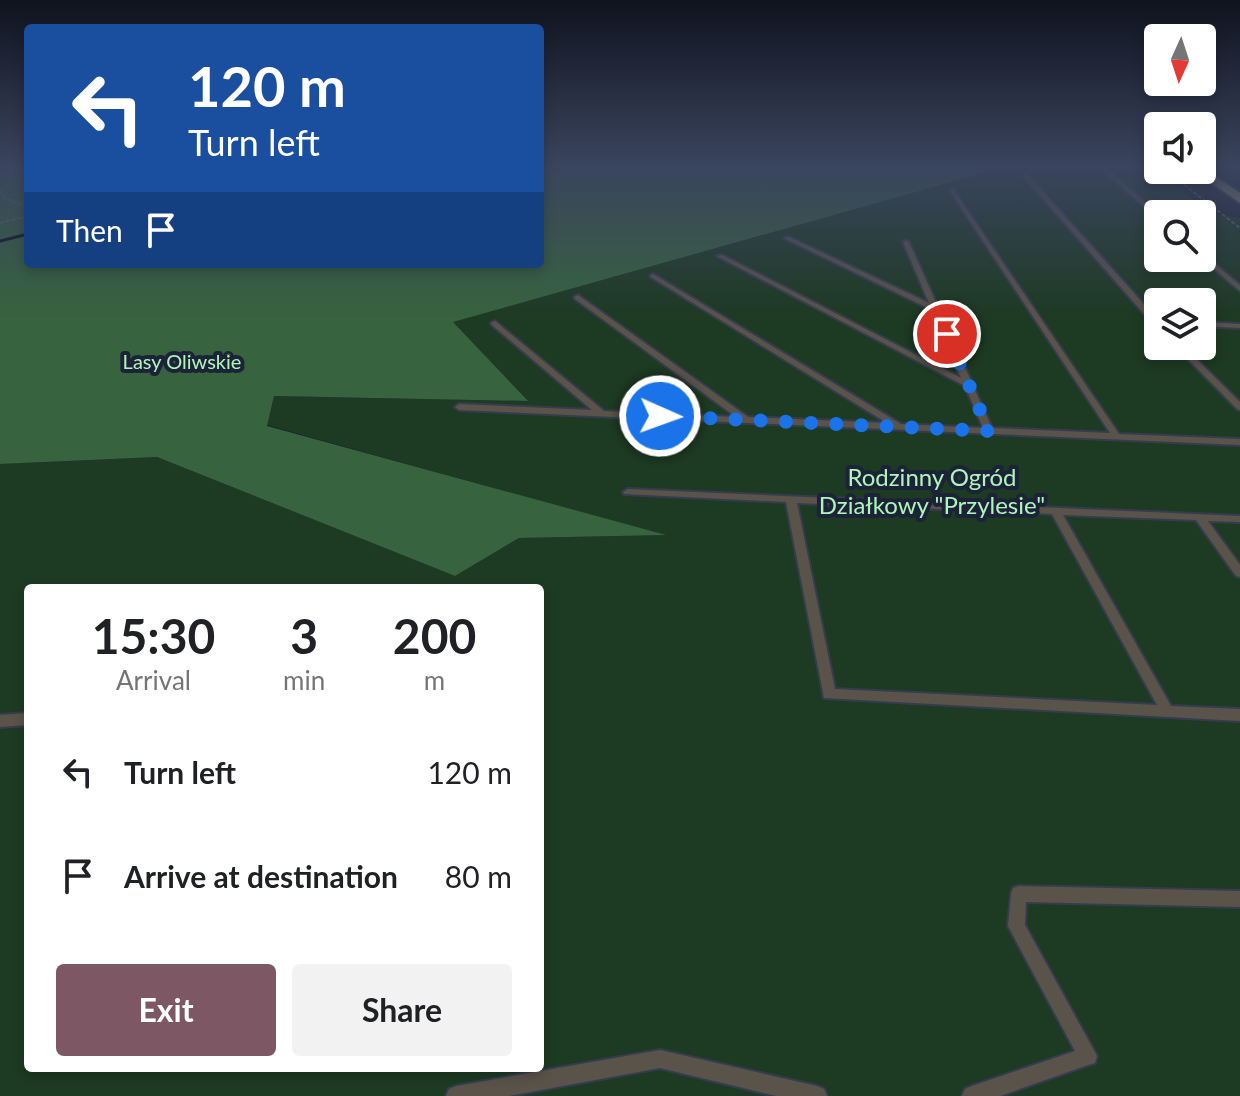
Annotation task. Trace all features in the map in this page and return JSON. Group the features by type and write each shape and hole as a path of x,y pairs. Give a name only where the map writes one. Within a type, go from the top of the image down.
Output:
{"lane":[{"path":"969,215 1117,437"},
{"path":"1061,215 1144,308"},
{"path":"787,238 936,309"},
{"path":"906,242 989,431"},
{"path":"720,256 969,385"},
{"path":"1216,268 1240,289"},
{"path":"653,276 900,427"},
{"path":"578,297 747,420"},
{"path":"495,323 602,414"},
{"path":"1216,325 1240,326"},
{"path":"1193,360 1240,407"},
{"path":"459,407 1240,442"},
{"path":"628,492 1240,519"},
{"path":"791,500 829,694 1240,715"},
{"path":"1057,513 1167,711"},
{"path":"1199,517 1240,573"},
{"path":"0,721 24,719"},
{"path":"972,1096 1088,1056 1016,926 1019,894 1240,899"},
{"path":"456,1096 660,1059 817,1096"}],"path":[{"path":"1223,215 1240,228"},
{"path":"0,223 24,217"}],"green space":[{"name":"Lasy Oliwskie","path":"0,215 24,215 24,268 544,268 544,215 833,215 453,322 528,401 274,396 267,426 666,535 519,538 455,576 157,457 0,464"},
{"name":"Rodzinny Ogród Działkowy \"Przylesie\"","path":"771,215 1144,215 1144,272 1216,272 1216,215 1240,218 1240,1096 0,1096 0,464 157,457 455,576 519,538 662,535 267,425 274,396 527,401 452,322 806,223"}],"waterway":[{"path":"0,241 24,235"}],"route":[{"path":"660,416 989,431 947,334"}]}
